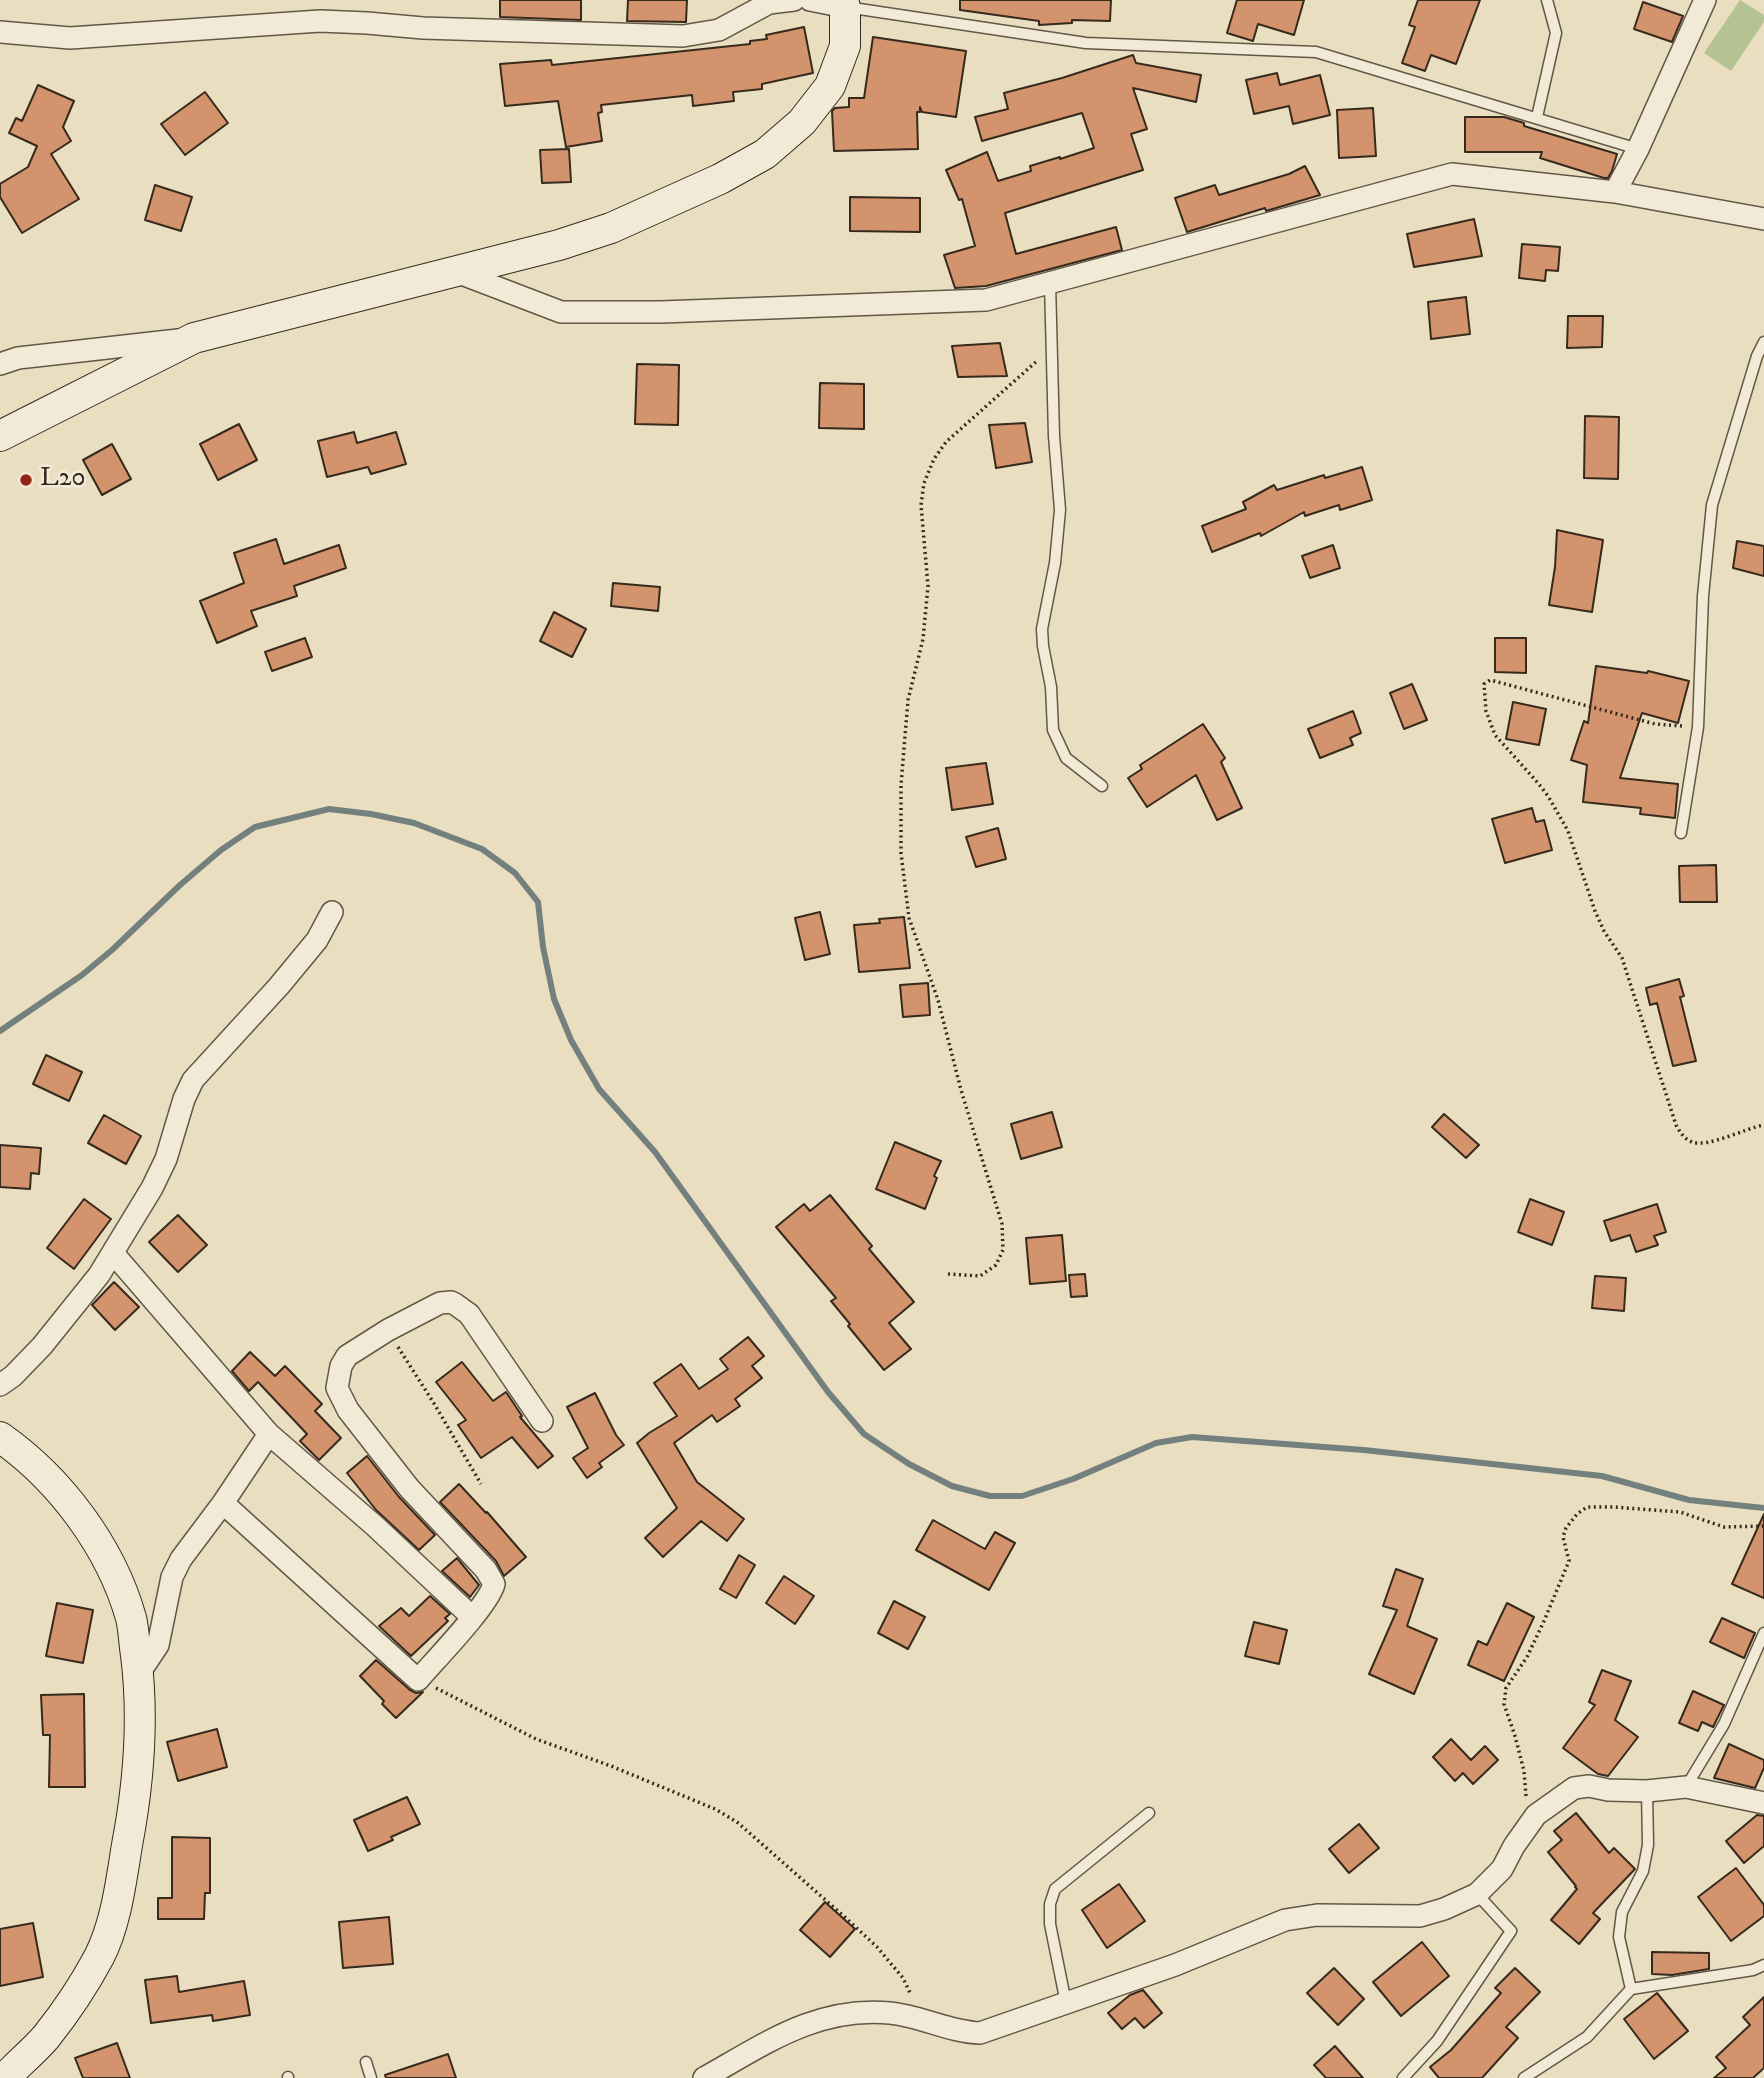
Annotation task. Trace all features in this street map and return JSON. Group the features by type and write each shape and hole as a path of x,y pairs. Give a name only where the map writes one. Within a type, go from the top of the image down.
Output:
{"street":[{"path":"0,32 70,38 320,22 684,36 719,30 770,1 794,0"},
{"path":"0,363 18,358 194,338 559,245 611,228 720,179 765,154 802,122 830,86 845,46 844,3 810,0"},
{"path":"1615,192 1638,149 1704,0"},
{"path":"454,271 561,312 675,312 986,300 1452,174 1615,192 1764,219"},
{"path":"0,436 194,338"},
{"path":"0,1385 13,1376 42,1346 99,1275 152,1188 166,1159 184,1099 193,1080 317,940 332,912"},
{"path":"113,1253 269,1434 375,1526 472,1617"},
{"path":"223,1503 418,1680 472,1617 492,1591 494,1584 409,1488 348,1410 338,1393 341,1366 347,1356 388,1330 440,1303 451,1302 469,1314 542,1421"},
{"path":"138,1675 158,1645 170,1584 181,1559 223,1503 269,1434"},
{"path":"0,1437 20,1450 56,1488 86,1524 111,1566 131,1619 140,1720 136,1799 120,1886 100,1955 79,1992 45,2038 5,2078"},
{"path":"704,2078 794,2028 845,2013 893,2013 964,2032 980,2033 1175,1965 1285,1920 1317,1914 1420,1916 1444,1909 1477,1894 1502,1868 1536,1815 1574,1788 1589,1786 1608,1790 1647,1791 1686,1787 1764,1803"}],"lane":[{"path":"1537,117 1556,33 1547,0"},
{"path":"844,3 1086,43 1315,52 1638,149"},
{"path":"1050,283 1054,436 1060,510 1055,564 1042,629 1051,687 1052,730 1066,758 1102,786"},
{"path":"1681,833 1698,727 1703,596 1712,505 1757,356 1764,342"},
{"path":"1757,356 1764,370"},
{"path":"1686,1787 1724,1724 1764,1633"},
{"path":"1631,1989 1619,1937 1622,1912 1643,1871 1648,1845 1647,1791"},
{"path":"1066,2003 1050,1924 1050,1903 1055,1889 1149,1813"},
{"path":"1403,2078 1437,2041 1511,1931 1477,1894"},
{"path":"1524,2078 1587,2036 1631,1989 1753,1970 1764,1965"},
{"path":"366,2062 371,2078"}],"path":[{"path":"948,1274 980,1276 996,1265 1003,1250 1002,1224 937,1000 909,918 901,853 901,785 908,700 923,639 928,586 921,505 923,483 934,459 946,443 1052,346"},
{"path":"1698,727 1655,724 1490,680 1484,684 1486,711 1494,735 1538,783 1569,831 1595,911 1604,931 1622,958 1676,1125 1684,1137 1692,1142 1705,1143 1764,1125"},
{"path":"388,1330 481,1484"},
{"path":"1527,1826 1524,1771 1504,1704 1506,1688 1527,1657 1569,1561 1563,1537 1566,1528 1577,1514 1587,1507 1612,1507 1681,1512 1724,1527 1764,1526"},
{"path":"418,1680 536,1739 611,1766 737,1822 877,1947 903,1978 925,2021"}],"green space":[{"path":"1740,0 1764,15 1764,22 1731,71 1704,53"}],"building":[{"path":"500,0 581,0 581,20 500,17"},
{"path":"628,0 687,0 686,22 627,21"},
{"path":"960,0 1111,0 1110,21 1072,20 1072,23 1039,25 1039,21 960,10"},
{"path":"1237,0 1304,0 1294,35 1258,24 1253,41 1227,33"},
{"path":"1418,0 1480,0 1456,64 1431,55 1425,71 1402,63 1415,27 1409,25"},
{"path":"1643,2 1683,16 1672,42 1634,29"},
{"path":"804,27 813,73 762,84 762,89 733,92 734,101 693,106 692,95 601,105 602,112 598,113 602,141 566,147 558,101 505,106 500,64 551,60 552,65 750,44 750,41 767,39 766,35"},
{"path":"873,37 966,51 956,117 922,112 920,107 920,112 917,112 918,149 834,151 832,111 835,108 849,107 849,98 864,98"},
{"path":"1133,55 1136,63 1201,75 1196,102 1133,88 1147,129 1131,134 1143,170 1005,213 1016,254 1116,227 1122,250 986,286 955,288 944,255 975,246 962,199 959,200 946,170 987,152 998,181 1031,171 1030,166 1094,148 1082,113 982,141 975,117 1008,109 1004,93"},
{"path":"1277,73 1280,85 1320,75 1330,115 1293,124 1289,106 1254,114 1246,80"},
{"path":"38,85 74,101 63,127 71,141 51,154 79,199 22,233 0,197 0,184 28,167 37,146 9,133 16,118 22,121"},
{"path":"205,92 228,123 185,155 161,124"},
{"path":"1373,108 1376,156 1339,158 1337,110"},
{"path":"1465,117 1504,117 1524,123 1524,126 1617,154 1612,171 1608,178 1604,178 1540,158 1542,152 1465,152"},
{"path":"569,149 571,182 542,183 540,150"},
{"path":"1305,166 1320,195 1266,211 1265,208 1187,232 1175,198 1215,185 1219,195 1289,174"},
{"path":"155,185 192,197 181,231 145,220"},
{"path":"850,197 920,198 920,232 850,231"},
{"path":"1474,219 1482,256 1414,267 1407,234"},
{"path":"1522,244 1560,247 1558,271 1546,270 1545,281 1519,278"},
{"path":"1466,297 1470,334 1431,339 1428,302"},
{"path":"1568,316 1603,316 1602,347 1567,348"},
{"path":"1000,343 1007,376 958,377 952,346"},
{"path":"637,364 679,365 678,425 635,424"},
{"path":"820,383 864,384 864,429 819,428"},
{"path":"1585,416 1619,417 1618,479 1584,478"},
{"path":"1025,423 1032,462 996,468 989,425"},
{"path":"239,424 257,460 218,480 200,444"},
{"path":"354,432 357,443 396,432 406,464 371,474 368,467 327,477 318,441"},
{"path":"112,444 131,479 102,495 83,460"},
{"path":"1362,467 1372,500 1340,510 1339,505 1305,516 1304,512 1261,536 1260,533 1212,552 1202,526 1246,509 1243,502 1274,485 1277,490 1324,475 1325,478"},
{"path":"1557,530 1603,540 1592,612 1549,605"},
{"path":"276,539 284,564 339,545 346,568 294,586 297,596 251,611 257,626 217,643 200,601 244,583 234,553"},
{"path":"1737,541 1764,546 1764,576 1733,568"},
{"path":"1333,545 1340,568 1310,578 1302,556"},
{"path":"613,583 660,587 658,611 611,606"},
{"path":"554,612 586,629 572,657 540,641"},
{"path":"305,638 312,657 272,671 265,652"},
{"path":"1495,638 1526,638 1526,673 1495,672"},
{"path":"1596,666 1648,671 1689,681 1678,723 1642,713 1620,778 1678,784 1675,818 1640,814 1641,808 1583,802 1587,765 1571,760 1584,721 1588,723"},
{"path":"1412,684 1427,720 1404,729 1390,693"},
{"path":"1513,702 1546,709 1539,745 1506,739"},
{"path":"1353,711 1361,733 1350,738 1353,745 1320,758 1308,729"},
{"path":"1203,724 1225,758 1221,762 1242,808 1217,820 1196,775 1147,807 1128,778 1142,769 1140,765"},
{"path":"986,763 993,804 952,810 946,768"},
{"path":"1532,808 1536,822 1544,820 1552,850 1505,863 1492,819"},
{"path":"998,828 1006,859 976,867 966,837"},
{"path":"1716,865 1717,902 1680,902 1679,866"},
{"path":"820,912 830,954 805,960 795,918"},
{"path":"904,917 910,968 859,972 854,925 880,923 879,919"},
{"path":"1679,979 1684,996 1680,997 1696,1061 1673,1066 1657,1003 1650,1005 1646,988"},
{"path":"928,983 930,1015 903,1017 900,985"},
{"path":"46,1055 82,1072 69,1101 33,1084"},
{"path":"1052,1112 1062,1147 1021,1159 1011,1124"},
{"path":"1444,1114 1479,1145 1466,1158 1432,1127"},
{"path":"104,1115 141,1136 126,1164 88,1143"},
{"path":"895,1142 941,1161 925,1209 876,1189"},
{"path":"0,1145 41,1148 39,1174 31,1173 30,1189 0,1187"},
{"path":"830,1195 872,1246 869,1249 914,1302 889,1323 911,1349 884,1370 831,1301 836,1298 776,1227 804,1204 810,1211"},
{"path":"84,1199 111,1219 74,1269 47,1248"},
{"path":"1530,1199 1564,1212 1552,1245 1518,1232"},
{"path":"1657,1204 1666,1232 1654,1236 1658,1245 1636,1252 1630,1235 1611,1241 1604,1221"},
{"path":"178,1215 207,1245 178,1272 149,1242"},
{"path":"1062,1235 1066,1281 1030,1284 1026,1238"},
{"path":"1085,1274 1087,1296 1071,1297 1069,1275"},
{"path":"1595,1276 1626,1278 1624,1311 1592,1308"},
{"path":"114,1282 139,1307 115,1330 92,1305"},
{"path":"748,1337 764,1356 752,1366 762,1378 735,1399 740,1406 717,1422 712,1415 674,1443 697,1482 744,1519 727,1541 701,1521 663,1557 645,1538 677,1508 637,1443 677,1416 654,1383 681,1364 699,1389 728,1369 720,1359"},
{"path":"250,1352 275,1376 285,1366 322,1404 315,1411 341,1438 319,1460 300,1441 307,1434 258,1382 249,1391 232,1371"},
{"path":"462,1362 493,1401 506,1392 522,1416 520,1417 553,1456 538,1468 512,1437 481,1458 458,1425 466,1420 436,1382"},
{"path":"595,1393 616,1435 624,1445 599,1463 602,1467 587,1478 573,1458 588,1448 567,1407"},
{"path":"367,1456 399,1497 435,1535 419,1550 376,1510 347,1473"},
{"path":"459,1484 526,1557 504,1576 496,1561 440,1502"},
{"path":"1764,1514 1764,1598 1732,1584"},
{"path":"933,1520 985,1549 995,1532 1015,1543 989,1590 916,1550"},
{"path":"739,1555 755,1565 736,1598 720,1589"},
{"path":"457,1558 479,1585 470,1597 442,1571"},
{"path":"1396,1569 1423,1579 1407,1626 1437,1639 1414,1694 1369,1674 1397,1610 1383,1606"},
{"path":"784,1576 814,1596 795,1624 766,1603"},
{"path":"430,1596 450,1614 445,1618 448,1621 411,1656 379,1626 401,1608 409,1616"},
{"path":"894,1601 925,1617 908,1649 878,1633"},
{"path":"57,1603 93,1610 83,1663 46,1656"},
{"path":"1507,1603 1534,1617 1504,1681 1468,1665 1478,1641 1487,1645"},
{"path":"1722,1618 1755,1633 1744,1658 1710,1642"},
{"path":"1254,1622 1287,1630 1279,1664 1245,1656"},
{"path":"376,1660 410,1690 423,1692 396,1718 360,1676"},
{"path":"1602,1670 1631,1681 1615,1720 1638,1737 1608,1776 1598,1774 1563,1748 1595,1705 1589,1702"},
{"path":"1693,1691 1724,1705 1713,1727 1702,1722 1698,1731 1679,1723"},
{"path":"84,1694 85,1787 49,1787 50,1735 43,1735 41,1695"},
{"path":"217,1729 227,1767 178,1781 167,1742"},
{"path":"1451,1739 1471,1760 1485,1746 1498,1760 1473,1784 1463,1773 1455,1781 1433,1757"},
{"path":"1729,1744 1764,1760 1764,1768 1755,1788 1714,1778"},
{"path":"407,1797 420,1824 368,1851 354,1820"},
{"path":"1576,1813 1609,1853 1614,1848 1635,1869 1593,1913 1600,1919 1579,1944 1551,1920 1577,1889 1548,1852 1562,1840 1554,1831"},
{"path":"1757,1815 1764,1816 1764,1846 1744,1863 1726,1841"},
{"path":"1359,1824 1379,1848 1349,1873 1329,1849"},
{"path":"172,1837 210,1838 210,1893 205,1893 204,1919 158,1919 158,1898 172,1898"},
{"path":"1736,1868 1764,1905 1764,1916 1731,1941 1698,1897"},
{"path":"1119,1884 1145,1921 1107,1948 1082,1910"},
{"path":"825,1902 855,1929 830,1957 800,1930"},
{"path":"389,1917 393,1964 343,1968 339,1922"},
{"path":"33,1923 43,1977 0,1986 0,1929"},
{"path":"1422,1942 1449,1976 1401,2016 1373,1982"},
{"path":"1652,1952 1709,1953 1709,1969 1672,1975 1652,1974"},
{"path":"1334,1968 1364,1999 1338,2025 1307,1993"},
{"path":"1515,1968 1540,1992 1506,2027 1518,2038 1482,2078 1439,2078 1430,2067 1451,2050 1501,1993 1495,1988"},
{"path":"177,1976 179,1992 244,1981 250,2015 213,2021 212,2015 151,2023 145,1980"},
{"path":"1143,1990 1162,2013 1144,2028 1135,2018 1122,2029 1108,2013 1130,1995"},
{"path":"1657,1993 1688,2031 1654,2059 1624,2019"},
{"path":"1764,1997 1764,2068 1753,2078 1714,2078 1726,2068 1716,2057 1750,2025 1743,2017"},
{"path":"117,2043 130,2078 83,2078 75,2058"},
{"path":"1335,2046 1363,2078 1326,2078 1314,2065"},
{"path":"448,2054 456,2078 386,2078 385,2075"}],"waterway":[{"path":"0,1031 82,975 180,885 221,850 255,827 329,809 414,823 482,849 515,873 538,902 543,947 554,999 571,1040 599,1089 655,1152 828,1392 864,1434 909,1464 952,1486 990,1496 1022,1496 1073,1479 1156,1443 1192,1437 1364,1450 1602,1476 1689,1500 1764,1508"}],"place":[{"name":"L20","path":"26,480"}]}
